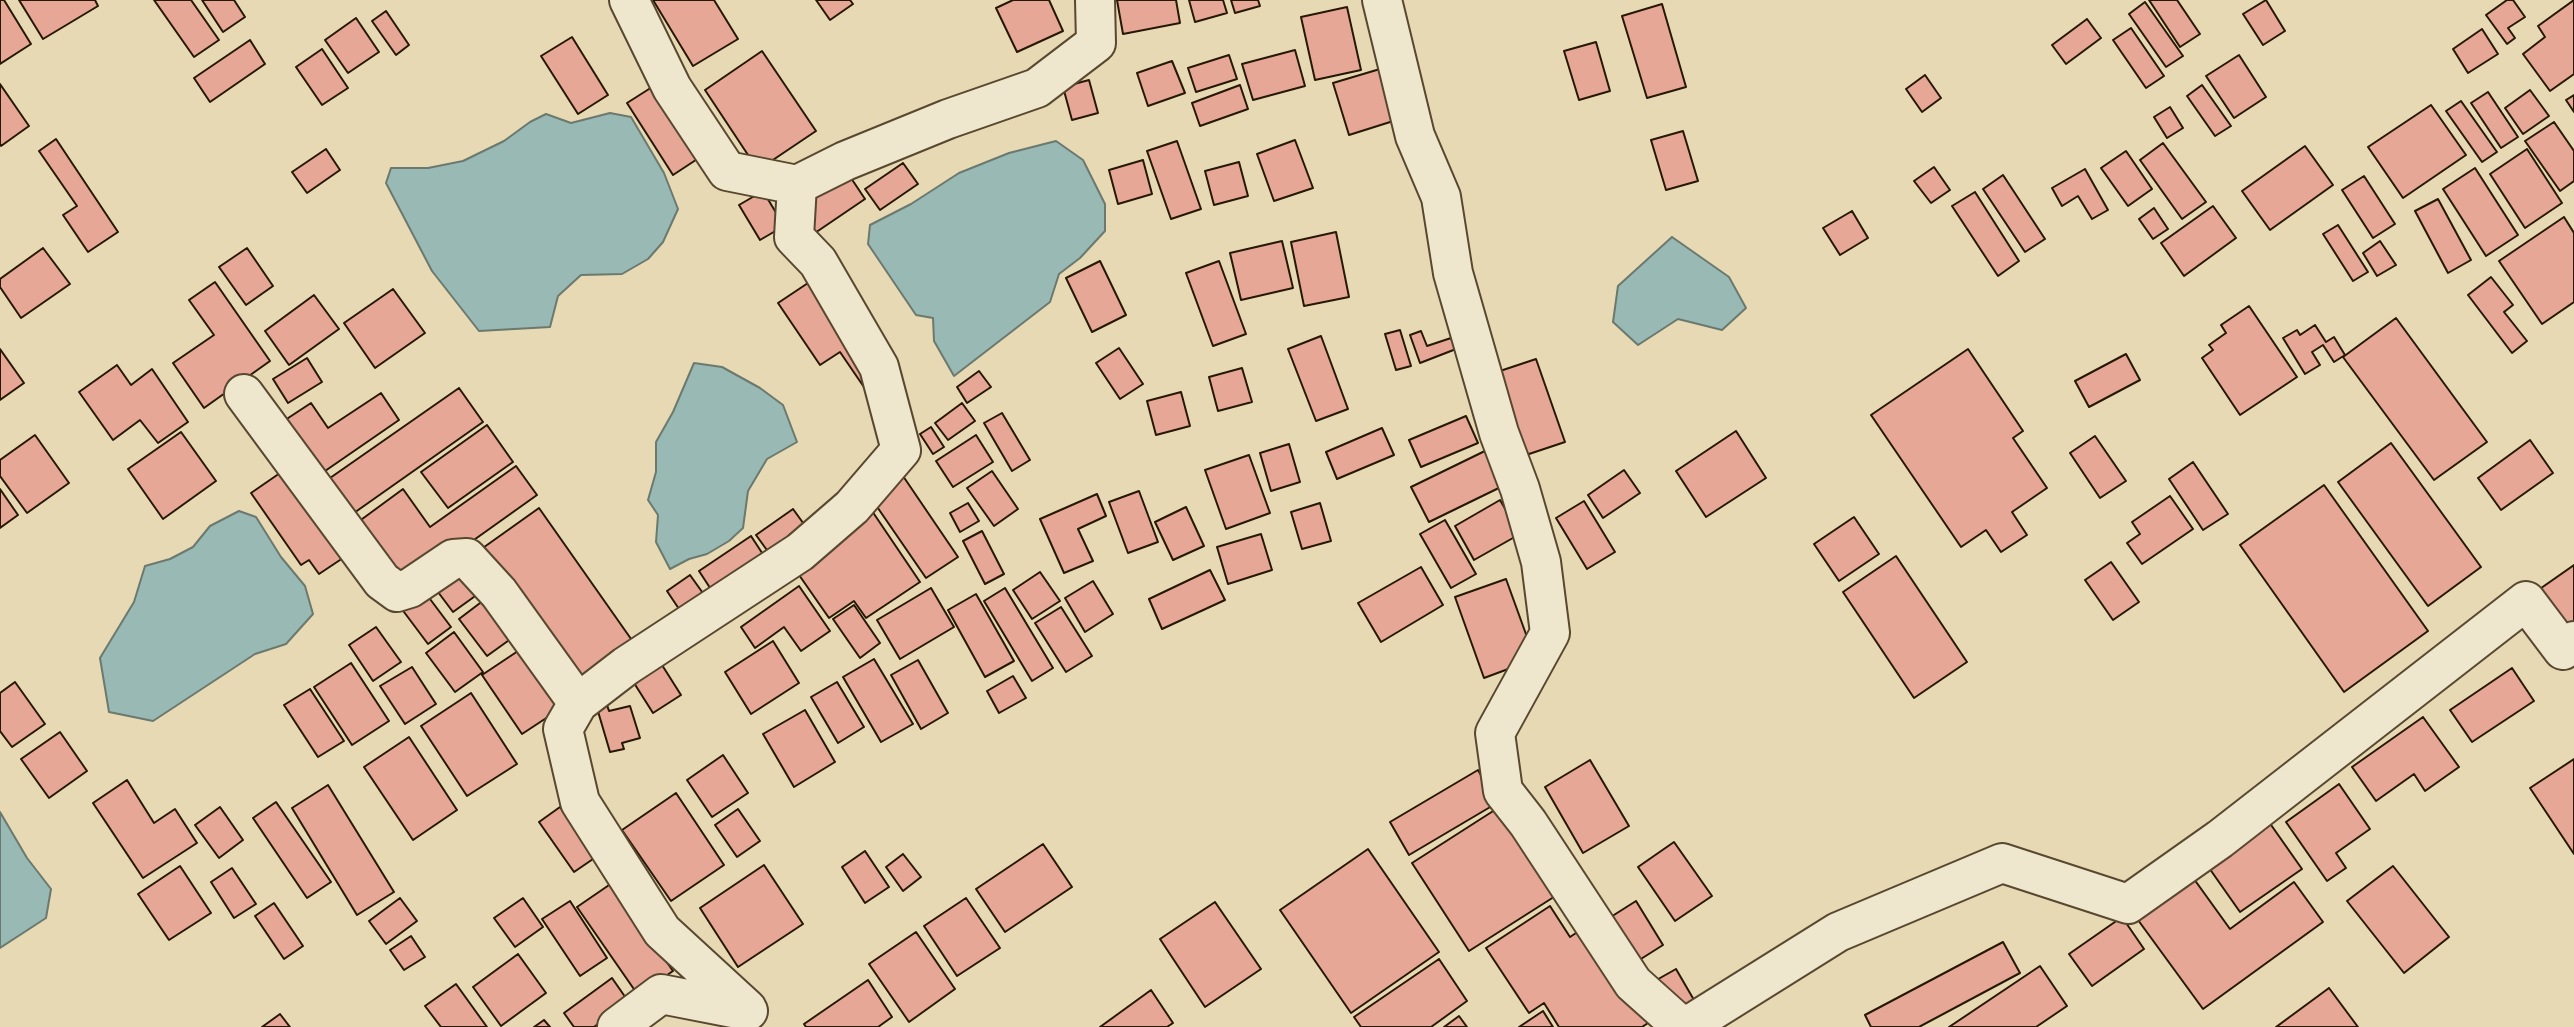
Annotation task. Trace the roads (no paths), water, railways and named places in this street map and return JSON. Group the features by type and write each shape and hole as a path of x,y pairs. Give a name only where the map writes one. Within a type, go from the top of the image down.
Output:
{"street":[{"path":"629,0 672,88 727,171 797,185 845,162 948,120 1037,88 1096,43 1095,0"},
{"path":"1382,0 1415,136 1441,197 1453,273 1499,433 1520,489 1541,562 1550,633 1495,733 1503,791 1528,823 1633,984 1684,1027 1838,932 2002,863 2128,904 2220,839 2526,601 2563,650 2574,641"},
{"path":"755,1018 662,931 580,802 563,729 578,703 625,666 800,552 852,508 901,450 879,367 818,262 794,237 797,185"},
{"path":"244,394 382,581 397,592 410,587 453,559 467,558 499,593 578,703"},
{"path":"617,1027 661,994 755,1018"}],"water":[{"path":"610,113 631,117 664,173 678,209 663,242 648,259 622,274 581,275 558,296 550,327 479,331 432,271 386,183 391,168 428,168 463,161 504,141 546,114 571,123"},
{"path":"1056,141 1083,160 1105,204 1105,231 1080,258 1059,274 1050,302 954,376 934,341 933,318 916,315 868,244 870,225 911,204 959,173 1009,153"},
{"path":"1672,237 1729,277 1746,308 1722,330 1678,319 1638,345 1613,322 1618,286"},
{"path":"694,363 722,367 760,388 783,405 797,442 767,459 748,491 743,528 729,541 707,554 689,559 670,569 656,542 658,515 648,500 656,472 656,442 673,412"},
{"path":"239,511 256,517 281,557 305,586 313,614 286,644 255,654 153,721 109,712 100,658 134,602 145,566 170,559 193,547 210,526"},
{"path":"0,812 27,858 51,889 46,918 0,948"}]}
